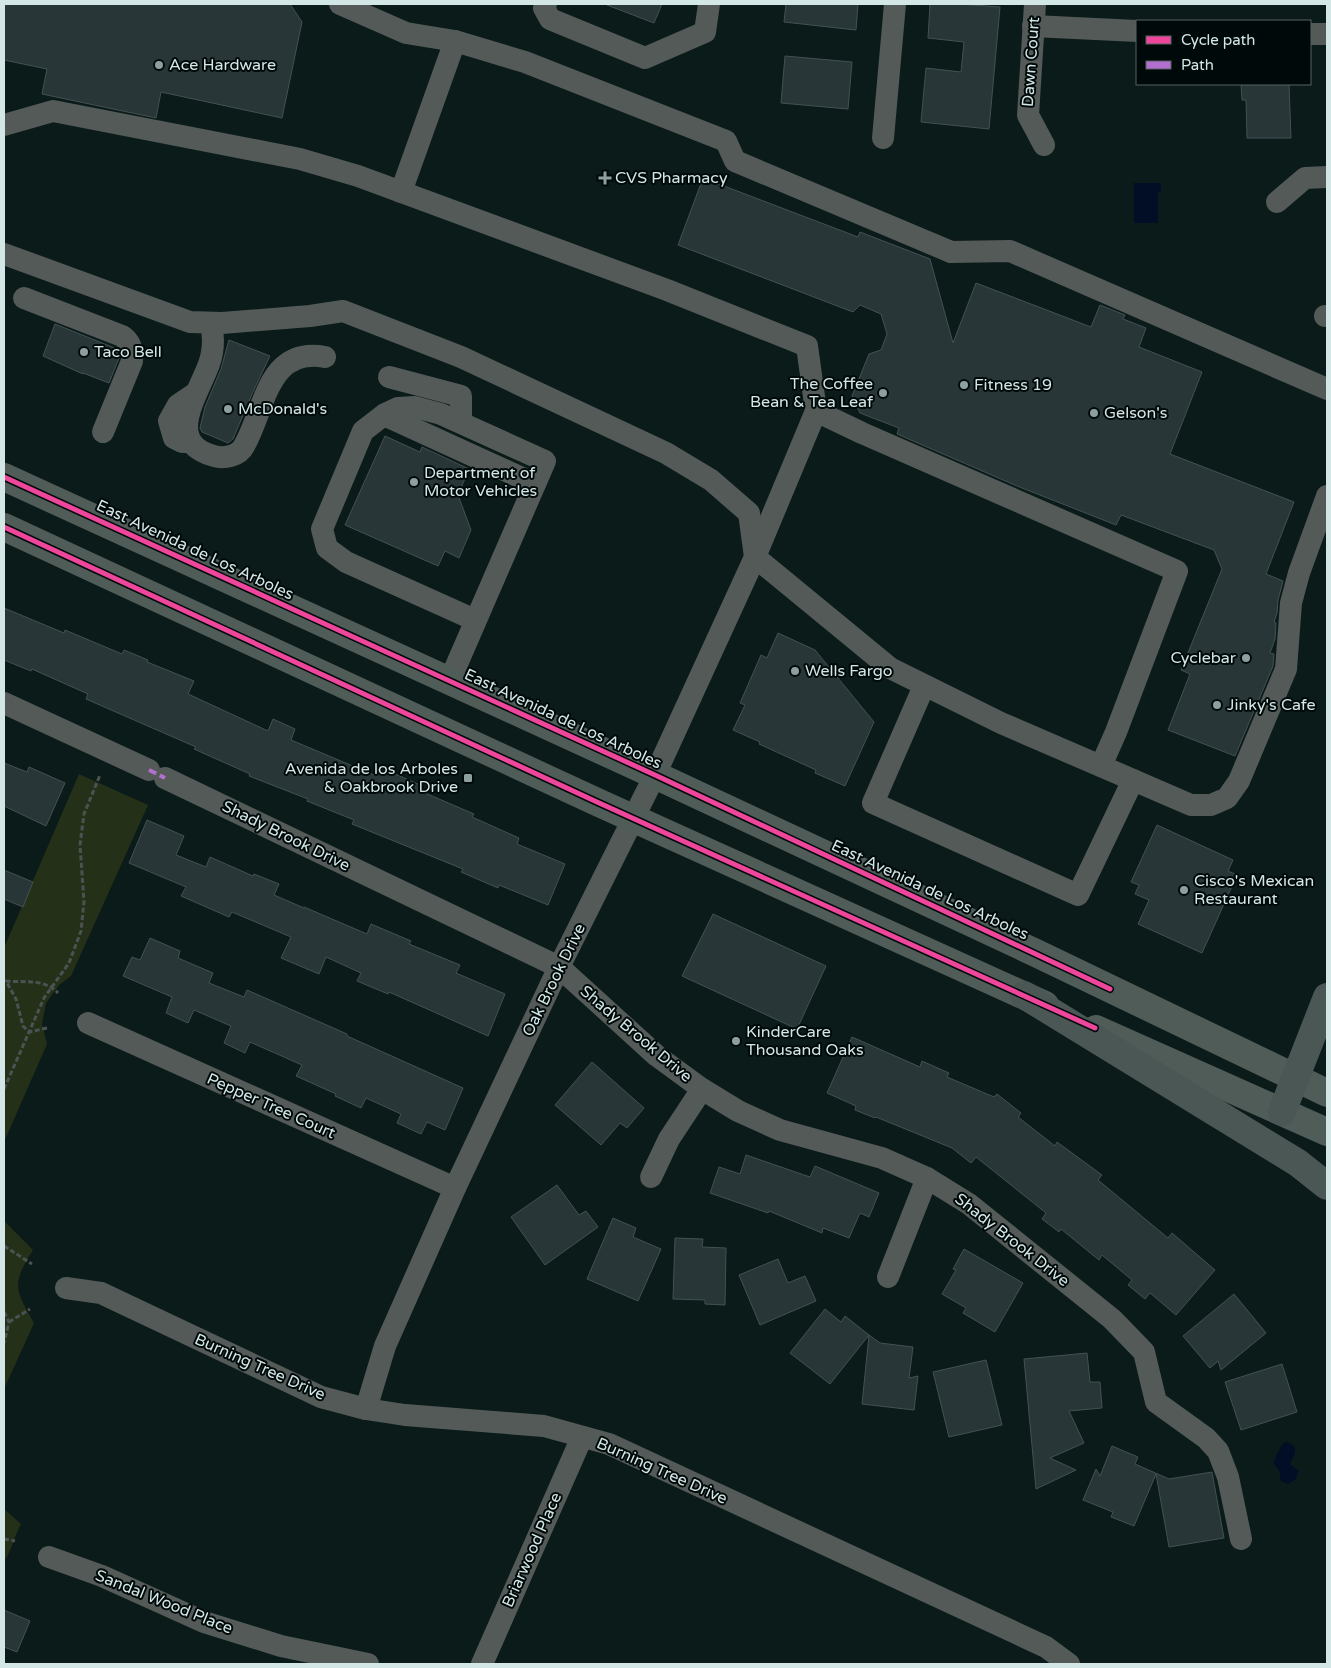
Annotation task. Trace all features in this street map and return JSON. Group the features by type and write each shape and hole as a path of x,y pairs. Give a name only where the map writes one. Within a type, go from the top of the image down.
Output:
{"highway":[{"path":"1024,995 1298,1162 1327,1186"},
{"path":"1282,1112 1327,997"}],"main road":[{"name":"East Avenida de Los Arboles","path":"4,477 655,775 1038,954 1327,1093"},
{"path":"4,527 633,818 1327,1132"}],"street":[{"path":"340,4 406,33 455,41 525,62 726,141 735,161 951,252 1010,251 1327,389"},
{"path":"546,4 544,8 550,19 645,58 705,32 709,4"},
{"path":"883,138 895,4"},
{"path":"1034,15 1136,31"},
{"name":"Dawn Court","path":"1034,15 1028,115 1044,145"},
{"path":"1311,34 1327,34"},
{"path":"401,192 455,41"},
{"path":"4,125 53,111 300,159 358,176 667,290 808,346 816,411 870,437 1177,571 1116,732 1101,766"},
{"path":"1277,202 1305,178 1327,177"},
{"path":"4,254 190,322 222,323 343,311 461,357 666,453 711,480 749,514 755,557 890,668 991,719 1191,805 1210,806 1227,798 1237,786 1286,669 1291,603 1299,573 1327,496"},
{"path":"24,298 122,336 130,345 133,353 132,361 103,432"},
{"path":"211,323 214,339 210,363 196,392 178,405 169,421 174,438 182,442 190,442 195,447 214,456 230,457 244,448 267,390 287,362 302,355 325,357"},
{"path":"389,377 461,396 461,422"},
{"path":"450,680 545,461 441,414 415,407 398,408 384,415 363,431 322,529 327,548 346,562 475,620"},
{"name":"Oak Brook Drive","path":"366,1409 385,1346 455,1188 559,967 655,775 755,557 816,411"},
{"path":"384,415 535,484"},
{"path":"924,686 873,803 1078,895 1133,780"},
{"name":"Shady Brook Drive","path":"4,703 157,774 559,967 657,1056 702,1089 738,1111 780,1130 882,1158 926,1178 969,1204 1112,1319 1144,1352 1156,1402 1206,1438 1218,1451 1228,1477 1242,1539"},
{"name":"Pepper Tree Court","path":"88,1023 455,1188"},
{"path":"651,1177 669,1140 702,1089"},
{"path":"888,1277 926,1178"},
{"name":"Burning Tree Drive","path":"66,1288 101,1293 320,1396 366,1409 405,1415 544,1426 609,1444 1046,1647 1069,1664"},
{"name":"Briarwood Place","path":"482,1664 582,1437"},
{"name":"Sandal Wood Place","path":"49,1557 102,1576 204,1622 281,1646 368,1664"}],"path":[{"path":"4,1089 44,998 69,963 81,931 84,902 81,837 84,814 100,775"},
{"path":"5,980 38,982 52,986 58,993"},
{"path":"5,980 16,999 23,1026 29,1032"},
{"path":"29,1032 47,1028"},
{"path":"4,1246 32,1264"},
{"path":"9,1322 30,1309"},
{"path":"4,1312 9,1322 4,1343"},
{"path":"4,1539 15,1541"}],"green space":[{"path":"79,774 148,805 71,976 59,985 46,1003 42,1024 47,1044 4,1142 4,948"},
{"path":"4,1221 33,1250 21,1271 18,1287 23,1302 34,1323 4,1389"},
{"path":"4,1509 21,1524 4,1561"}],"water":[{"path":"1134,183 1161,183 1161,191 1158,192 1158,223 1134,223"},
{"path":"1286,1442 1295,1448 1295,1454 1290,1464 1298,1470 1296,1479 1288,1484 1281,1481 1279,1470 1273,1463 1282,1444"}],"building":[{"name":"Ace Hardware","path":"4,4 290,4 302,22 282,118 161,92 156,118 42,94 47,69 4,60"},
{"path":"607,4 662,4 654,23"},
{"path":"786,4 858,4 856,30 784,22"},
{"path":"930,4 1000,7 989,129 921,122 926,68 961,72 964,42 928,38"},
{"path":"785,56 852,62 848,109 781,103"},
{"path":"1241,85 1289,85 1291,138 1247,138 1246,100 1242,100"},
{"path":"703,178 858,237 860,232 930,259 953,343 976,283 1091,327 1100,305 1125,315 1123,319 1146,328 1139,347 1202,372 1170,454 1294,502 1266,574 1283,581 1274,622 1276,623 1275,639 1270,653 1274,654 1273,666 1235,756 1168,730 1190,674 1181,670 1222,569 1214,550 1121,515 1116,525 1017,486 897,434 899,428 860,413 852,396 869,354 881,350 887,334 881,314 860,305 853,312 678,245"},
{"name":"Taco Bell","path":"55,324 117,349 119,358 109,383 83,374 43,356"},
{"name":"McDonald's","path":"229,340 270,356 233,439 228,443 202,432 200,428 205,407 221,369"},
{"name":"Department of Motor Vehicles","path":"385,436 420,452 422,447 469,469 458,495 471,530 459,558 445,551 438,566 345,525"},
{"path":"4,608 64,633 65,630 122,654 124,650 148,660 147,662 194,681 188,694 268,731 273,719 295,729 291,740 374,775 377,766 420,785 418,790 474,814 472,817 519,838 517,844 565,864 548,905 499,885 498,888 461,872 463,869 352,824 354,820 307,801 308,799 249,776 250,774 194,749 196,747 86,699 88,694 32,669 31,671 4,660"},
{"path":"778,633 815,650 874,722 845,786 815,773 816,770 733,730 745,705 740,703 761,655 767,658"},
{"path":"4,763 27,772 29,767 65,783 46,826 4,806"},
{"path":"147,820 184,836 176,855 206,867 210,857 253,876 254,874 279,884 274,895 367,934 371,924 411,941 409,944 460,965 456,973 505,994 488,1036 389,992 388,994 357,981 361,973 326,957 319,974 281,958 291,937 232,912 229,917 181,896 186,887 129,863"},
{"name":"Cisco's Mexican Restaurant","path":"1157,825 1233,860 1228,871 1237,875 1202,953 1138,924 1149,900 1135,894 1139,885 1131,882"},
{"path":"4,870 33,882 23,907 4,899"},
{"path":"713,914 826,966 797,1029 682,976"},
{"path":"150,938 180,951 178,958 213,973 209,983 244,997 247,990 463,1088 445,1130 427,1122 421,1134 397,1123 401,1114 366,1098 361,1108 335,1096 336,1094 296,1076 302,1065 250,1042 245,1053 224,1043 231,1026 194,1010 188,1023 166,1013 172,997 123,976 132,957 140,960"},
{"path":"852,1037 920,1067 922,1061 949,1073 947,1077 994,1097 997,1094 1021,1113 1018,1117 1055,1146 1057,1142 1102,1175 1098,1180 1168,1238 1172,1233 1215,1270 1176,1315 1150,1293 1145,1299 1128,1285 1132,1280 1102,1255 1099,1260 1061,1229 1059,1232 1042,1219 1046,1213 976,1157 971,1163 952,1148 855,1110 856,1106 827,1093"},
{"path":"592,1062 644,1108 627,1128 620,1123 601,1145 555,1105"},
{"path":"746,1155 810,1177 815,1166 879,1193 869,1217 860,1213 849,1238 823,1228 822,1233 769,1211 768,1213 710,1193 719,1167 740,1174"},
{"path":"557,1185 579,1215 586,1211 598,1227 545,1265 511,1217"},
{"path":"613,1218 636,1228 633,1237 661,1249 638,1301 587,1279"},
{"path":"675,1238 703,1239 702,1247 726,1248 725,1305 705,1304 705,1300 673,1299"},
{"path":"964,1249 1023,1283 995,1332 963,1313 966,1308 942,1294 956,1270 953,1269"},
{"path":"778,1259 788,1283 805,1276 816,1301 760,1325 739,1275"},
{"path":"1234,1294 1266,1333 1221,1370 1218,1361 1210,1368 1183,1336"},
{"path":"825,1309 841,1322 845,1316 869,1335 830,1384 790,1353"},
{"path":"869,1335 880,1343 913,1347 909,1378 918,1376 914,1410 862,1404"},
{"path":"1087,1353 1090,1382 1100,1382 1102,1408 1069,1411 1084,1443 1050,1458 1076,1470 1036,1489 1024,1359"},
{"path":"986,1360 1002,1425 949,1437 933,1372"},
{"path":"1282,1364 1297,1412 1241,1430 1225,1382"},
{"path":"1112,1446 1138,1457 1135,1464 1169,1479 1212,1472 1224,1538 1169,1547 1156,1474 1134,1526 1111,1517 1113,1512 1083,1500 1096,1469 1100,1476"},
{"path":"4,1610 30,1621 17,1652 4,1647"}],"marked path":[{"path":"149,770 165,778"}],"cycle path":[{"path":"4,477 655,775 1110,989"},
{"path":"4,527 597,802 1095,1028"}],"place":[{"name":"Ace Hardware","path":"159,65"},
{"name":"CVS Pharmacy","path":"605,178"},
{"name":"Taco Bell","path":"84,352"},
{"name":"Fitness 19","path":"964,385"},
{"name":"The Coffee Bean & Tea Leaf","path":"883,393"},
{"name":"McDonald's","path":"228,409"},
{"name":"Gelson's","path":"1094,413"},
{"name":"Department of Motor Vehicles","path":"414,482"},
{"name":"Cyclebar","path":"1246,658"},
{"name":"Wells Fargo","path":"795,671"},
{"name":"Jinky's Cafe","path":"1217,705"},
{"name":"Avenida de los Arboles & Oakbrook Drive","path":"468,778"},
{"name":"Cisco's Mexican Restaurant","path":"1184,890"},
{"name":"KinderCare Thousand Oaks","path":"736,1041"}]}
